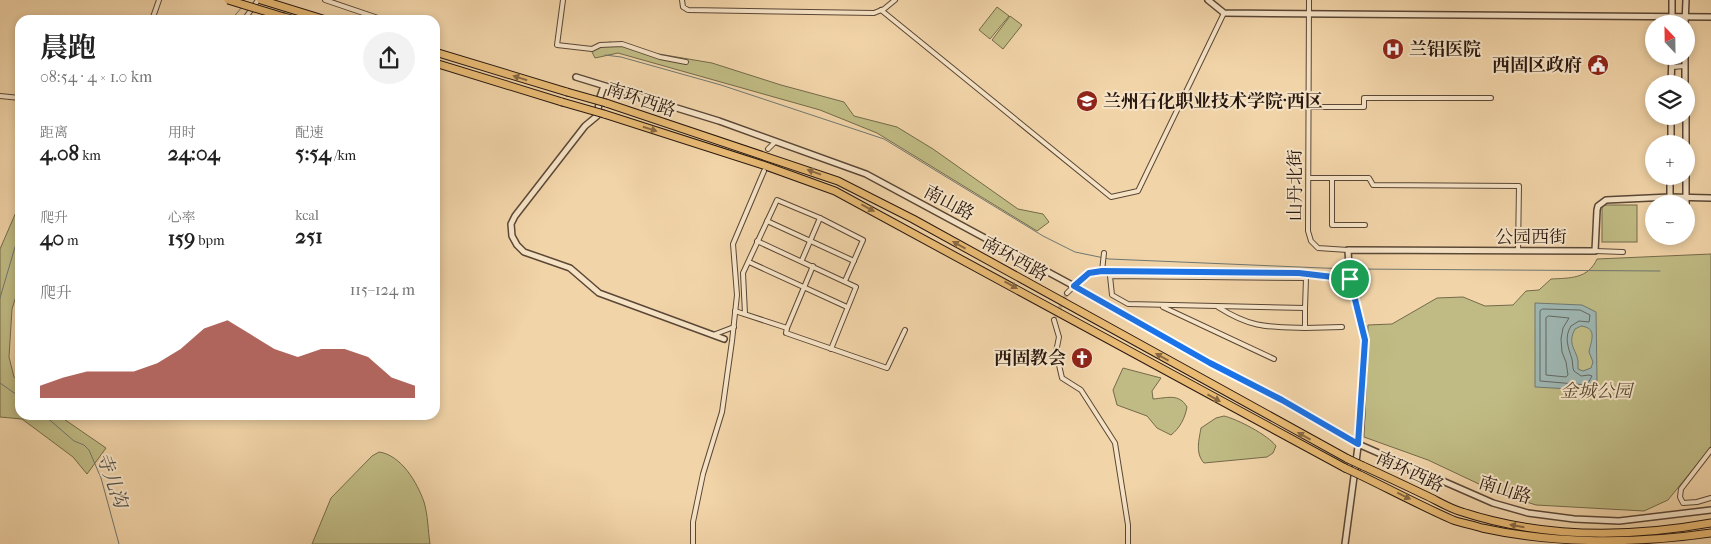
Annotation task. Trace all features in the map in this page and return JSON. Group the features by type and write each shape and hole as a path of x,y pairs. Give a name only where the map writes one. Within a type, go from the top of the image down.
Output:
{"highway":[{"path":"228,0 277,15"},
{"path":"260,0 309,15"},
{"name":"南环西路","path":"440,54 606,103 838,181 913,219 1348,459 1458,511 1506,524 1548,531 1604,534 1649,531 1708,523"},
{"name":"南环西路","path":"440,65 764,165 835,191 1345,468 1454,520 1500,533 1546,541 1601,543 1648,541 1711,533"}],"street":[{"path":"154,15 159,0"},
{"path":"248,15 260,0"},
{"path":"325,0 369,15"},
{"path":"563,0 557,45 592,49 600,45 622,44 660,58 686,62"},
{"path":"682,0 683,7 688,10 874,12 881,10 895,0"},
{"path":"1208,0 1224,13 1645,16"},
{"name":"山丹北街","path":"1310,0 1308,230 1311,241 1318,248 1348,250"},
{"path":"1672,0 1672,15"},
{"path":"1685,15 1686,0"},
{"path":"881,10 1111,197 1138,192 1224,13"},
{"path":"1695,16 1711,17"},
{"path":"1672,75 1672,67 1686,66 1686,75"},
{"name":"南山路","path":"576,77 719,121 866,174 1074,286 1210,363 1282,400 1358,444 1493,503 1528,514 1619,521 1711,510"},
{"path":"601,85 597,116 586,126 515,216 511,228 513,240 524,252 570,268 599,293 724,339"},
{"path":"0,96 15,98"},
{"path":"1309,107 1364,107 1364,98 1491,98"},
{"path":"768,149 776,142"},
{"path":"693,544 693,522 703,474 722,412 734,327 736,295 733,244 764,171"},
{"path":"1308,178 1369,178 1373,185 1520,186 1518,250"},
{"path":"1332,178 1332,225 1365,225"},
{"path":"1695,197 1711,198"},
{"path":"1623,252 1595,251 1598,206 1606,200 1645,198"},
{"path":"745,314 743,274 777,200 820,218 863,240 845,282"},
{"path":"802,260 820,218"},
{"path":"767,221 854,261"},
{"path":"757,241 802,260 856,287 831,349"},
{"path":"1345,544 1358,444 1365,340 1348,271 1348,250"},
{"name":"公园西街","path":"1348,250 1595,251"},
{"path":"1102,268 1104,255"},
{"path":"749,262 804,289 847,307"},
{"path":"813,266 786,333 887,368 904,330"},
{"path":"1068,293 1089,273 1102,268 1350,279"},
{"path":"1304,308 1128,304 1112,295 1110,276 1307,276"},
{"path":"1305,328 1304,308 1307,276"},
{"path":"1161,306 1274,359"},
{"path":"1218,307 1238,319 1267,327 1342,327"},
{"path":"735,311 787,328"},
{"path":"1054,320 1059,337 1056,352 1062,378 1081,390 1115,443 1128,525 1128,544"},
{"path":"713,335 734,327"},
{"path":"1711,450 1680,489 1680,497 1684,502 1697,502 1711,498"},
{"path":"1697,502 1698,512"}],"green space":[{"path":"997,7 1009,16 990,39 979,30"},
{"path":"1010,16 1022,25 1003,49 992,40"},
{"path":"610,42 653,53 712,63 781,85 844,102 854,116 897,127 933,149 1018,209 1043,214 1049,222 1037,231 877,133 820,110 618,53 595,58 592,52 599,45"},
{"path":"1602,205 1637,205 1637,242 1602,242"},
{"path":"15,214 15,300 12,309 9,357 15,378 15,418 0,417 0,249"},
{"name":"金城公园","path":"1711,254 1711,447 1668,500 1644,511 1536,505 1498,493 1428,460 1364,437 1368,325 1392,324 1437,298 1463,297 1485,306 1513,305 1526,291 1539,290 1551,279 1572,278 1584,274 1593,266 1597,259"},
{"path":"1123,368 1161,378 1152,391 1153,399 1176,398 1187,407 1182,422 1171,435 1157,428 1147,416 1117,405 1113,390"},
{"path":"1224,416 1244,424 1266,437 1276,446 1273,453 1267,457 1204,463 1199,455 1201,428 1216,418"},
{"path":"23,420 65,420 106,448 87,474 73,457"},
{"path":"379,452 387,454 401,464 417,486 425,507 430,544 312,544 331,498 372,456"}],"water":[{"path":"1535,303 1582,305 1596,312 1597,381 1588,390 1535,387","holes":["1581,326 1586,327 1592,332 1589,352 1593,362 1591,368 1583,371 1578,369 1578,361 1572,339 1575,329"]}],"waterway":[{"name":"寺儿沟","path":"235,15 242,7"},
{"path":"605,55 621,57 721,85 884,139 1043,236 1075,252 1109,259 1347,269"},
{"name":"寺儿沟","path":"0,298 15,247"},
{"path":"1351,269 1660,271"},
{"name":"寺儿沟","path":"0,383 15,394"},
{"name":"寺儿沟","path":"50,420 74,441 84,445 89,450 101,478 119,544"}],"tunnel":[{"path":"1054,320 1067,293"}],"place":[{"name":"兰铝医院","path":"1393,49"},
{"name":"西固区政府","path":"1598,65"},
{"name":"兰州石化职业技术学院·西区","path":"1087,101"},
{"name":"西固教会","path":"1082,358"}],"route":[{"path":"1102,271 1299,273 1350,279 1352,294 1365,340 1358,444 1282,400 1210,363 1074,286 1089,273 1102,271"}]}
